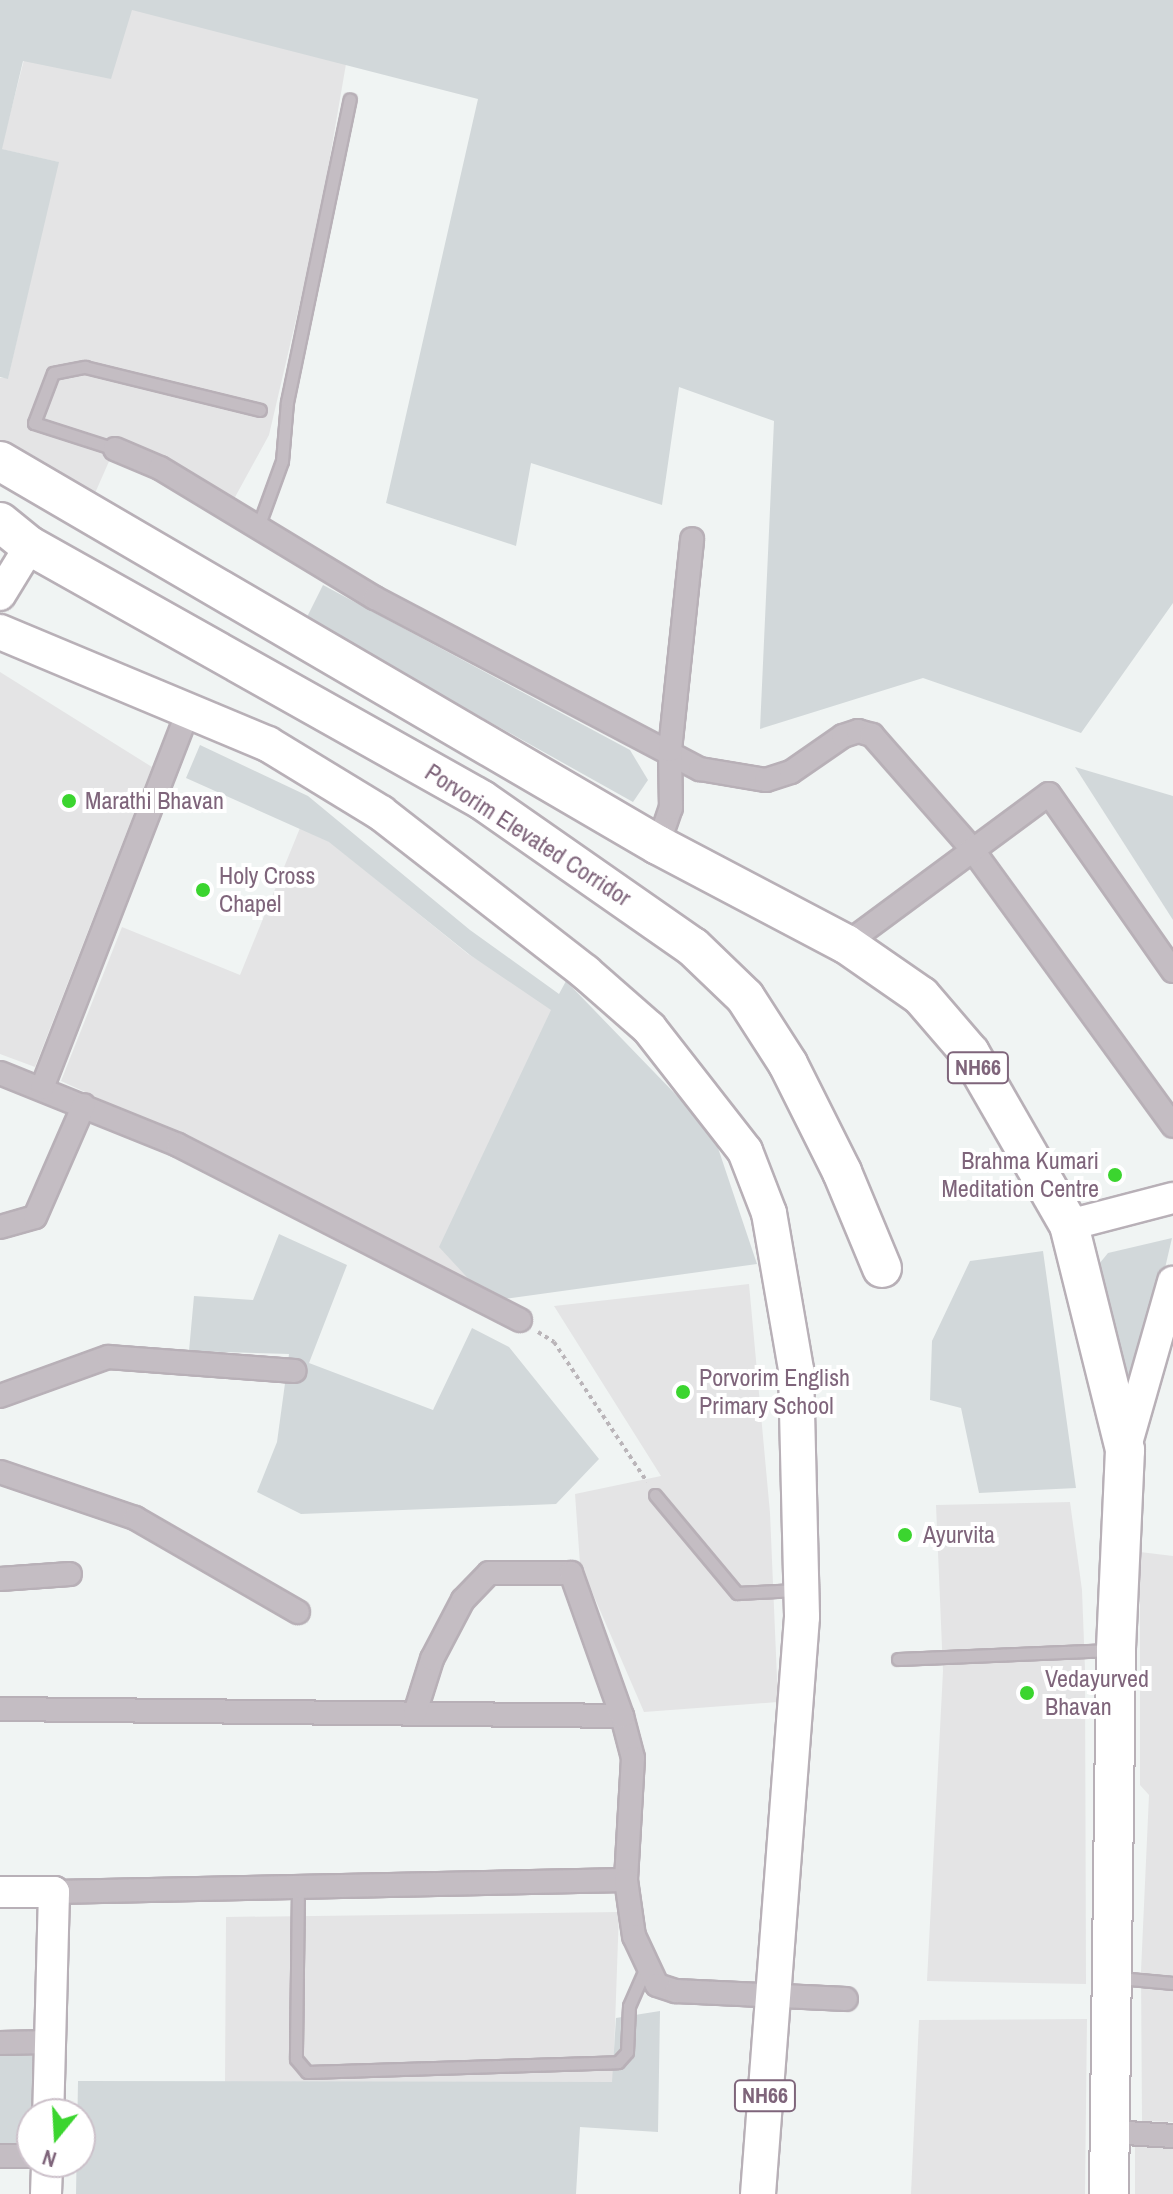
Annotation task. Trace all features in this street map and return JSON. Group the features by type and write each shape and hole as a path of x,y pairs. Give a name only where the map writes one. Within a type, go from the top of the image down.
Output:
{"highway":[{"name":"NH66","path":"0,461 658,845 846,944 921,996 970,1053 1069,1225 1125,1450 1116,1650 1109,2194"},
{"name":"Porvorim Elevated Corridor","path":"0,522 30,546 482,800 693,947 745,997 788,1064 842,1172 882,1268"}],"main road":[{"name":"NH66","path":"0,632 268,744 327,776 585,972 649,1028 745,1151 769,1213 796,1370 801,1590 758,2194"}],"street":[{"path":"115,449 160,468 375,598 670,750 700,769 766,780 791,772 858,731 883,743 972,849 1173,1126"},
{"path":"658,845 671,808 670,750 692,539"},
{"path":"0,595 30,546"},
{"path":"42,1088 188,712"},
{"path":"846,944 1049,794 1173,971"},
{"path":"0,1073 178,1145 520,1320"},
{"path":"0,1227 35,1217 84,1105"},
{"path":"1069,1225 1173,1198"},
{"path":"1125,1450 1173,1282"},
{"path":"0,1396 108,1357 294,1371"},
{"path":"0,1472 135,1518 298,1612"},
{"path":"415,1713 432,1659 463,1600 489,1573 571,1573 622,1716 633,1758 626,1880 634,1936 657,1985 676,1991 773,1998 846,1999"},
{"path":"0,1579 70,1574"},
{"path":"0,1709 622,1716"},
{"path":"0,1892 626,1880"},
{"path":"48,2098 54,1892"},
{"path":"0,2043 50,2042"},
{"path":"1111,2132 1173,2136"}],"lane":[{"path":"258,527 282,461 287,402 350,99"},
{"path":"115,449 34,423 53,373 85,367 260,410"},
{"path":"655,1495 737,1593 801,1590"},
{"path":"898,1659 1116,1650"},
{"path":"298,1887 296,2059 307,2072 618,2062 627,2052 629,2006 647,1964"},
{"path":"1114,1977 1173,1983"}],"path":[{"path":"520,1320 554,1342 655,1495"}],"shaded area":[{"path":"0,0 1173,0 1173,603 1081,733 923,678 760,729 774,421 679,387 662,505 531,463 516,546 386,503 478,99 132,10 111,79 23,61 2,149 59,162 8,379 0,377"},
{"path":"131,9 346,64 319,221 269,435 234,499 118,441 88,509 0,446 0,378 8,378 58,162 1,149 24,60"},
{"path":"323,585 630,750 648,780 633,802 306,619"},
{"path":"0,672 152,767 35,1067 0,1054"},
{"path":"200,745 308,796 470,930 559,994 566,981 713,1133 757,1264 489,1301 439,1247 551,1010 470,955 329,842 186,778"},
{"path":"1075,767 1173,796 1173,920"},
{"path":"300,828 330,842 468,954 579,1021 465,1284 177,1134 61,1081 122,927 240,975"},
{"path":"279,1234 347,1265 309,1363 433,1410 472,1328 509,1347 599,1459 556,1504 301,1514 257,1492 277,1442 289,1354 189,1351 194,1296 253,1300"},
{"path":"1172,1238 1139,1380 1123,1380 1099,1264 1108,1253"},
{"path":"1043,1251 1076,1488 979,1493 961,1408 930,1400 932,1341 970,1261"},
{"path":"749,1284 770,1513 778,1702 644,1712 580,1564 575,1494 661,1476 554,1306"},
{"path":"1070,1502 1082,1590 1085,1669 1086,1984 927,1981 943,1671 936,1505"},
{"path":"1140,1552 1173,1556 1173,2122 1142,2121 1141,1971 1149,1795 1140,1785"},
{"path":"619,1912 613,2082 225,2084 226,1917"},
{"path":"660,2011 658,2132 580,2127 576,2194 76,2194 76,2178 96,2178 96,2098 78,2098 78,2081 612,2082 616,2018"},
{"path":"1087,2019 1085,2194 911,2194 919,2020"},
{"path":"0,2056 33,2056 33,2098 16,2098 16,2147 0,2147"},
{"path":"1135,2145 1173,2148 1173,2194 1135,2194"}],"place":[{"name":"Marathi Bhavan","path":"69,801"},
{"name":"Holy Cross Chapel","path":"203,890"},
{"name":"Brahma Kumari Meditation Centre","path":"1115,1175"},
{"name":"Porvorim English Primary School","path":"683,1392"},
{"name":"Ayurvita","path":"905,1535"},
{"name":"Vedayurved Bhavan","path":"1027,1693"}]}
